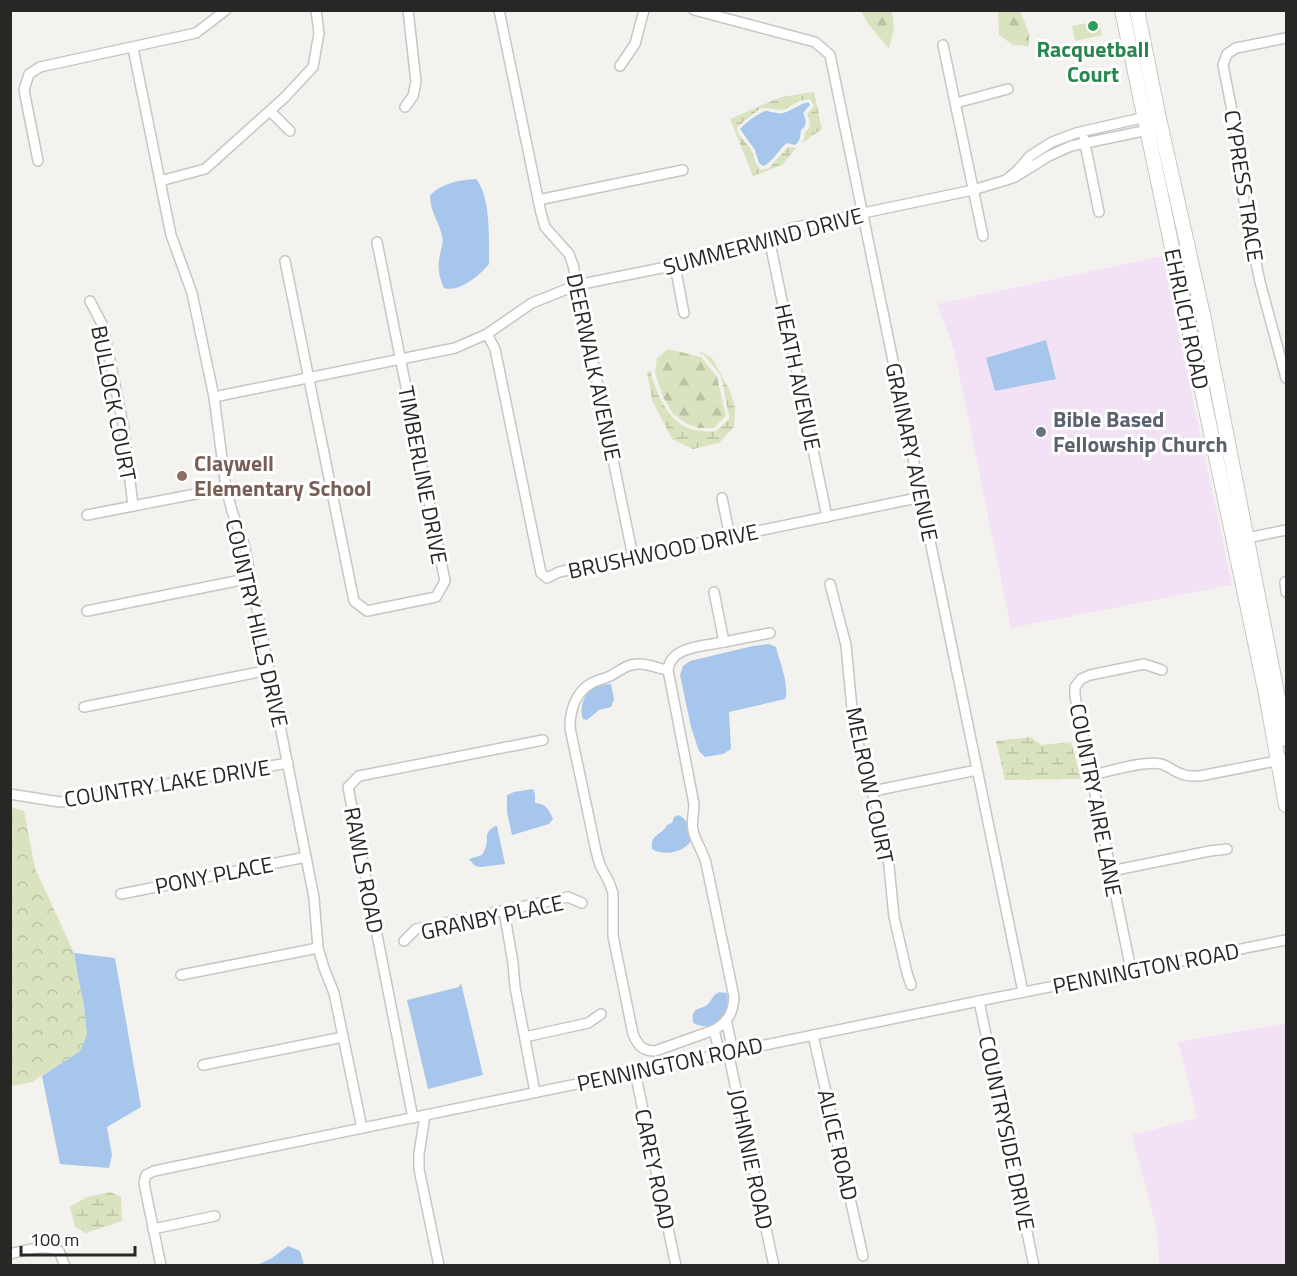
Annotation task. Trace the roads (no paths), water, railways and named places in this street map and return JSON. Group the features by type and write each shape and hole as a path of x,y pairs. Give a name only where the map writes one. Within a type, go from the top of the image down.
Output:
{"main road":[{"name":"EHRLICH ROAD","path":"1122,10 1186,309 1287,739"},
{"name":"EHRLICH ROAD","path":"1137,10 1203,315 1266,694 1282,760 1287,805"}],"street":[{"path":"38,161 24,90 29,74 40,67 196,33 226,10"},
{"path":"160,181 205,169 271,112 313,67 319,33 316,10"},
{"path":"405,107 413,96 416,82 408,10"},
{"name":"DEERWALK AVENUE","path":"499,10 545,226 569,254 573,265 633,557"},
{"path":"620,66 635,44 644,10"},
{"name":"GRAINARY AVENUE","path":"694,10 815,42 830,55 1023,992"},
{"name":"CYPRESS TRACE","path":"1287,38 1236,48 1227,54 1223,65 1237,136 1245,209 1260,282 1287,378"},
{"path":"943,45 983,236"},
{"name":"COUNTRY HILLS DRIVE","path":"133,48 171,235 192,293 214,397 226,488 244,544 314,898 318,948 334,993 362,1128"},
{"path":"956,103 1008,89"},
{"path":"271,112 290,131"},
{"name":"SUMMERWIND DRIVE","path":"1006,180 1030,156 1064,136 1082,131 1160,121"},
{"name":"SUMMERWIND DRIVE","path":"214,397 455,348 487,334 532,303 577,285 726,255 792,228 973,190 1015,177 1060,150 1145,124"},
{"path":"1082,131 1099,212"},
{"path":"538,200 683,170"},
{"name":"HEATH AVENUE","path":"769,238 827,517"},
{"name":"TIMBERLINE DRIVE","path":"285,261 354,601 367,611 436,597 445,581 377,242"},
{"path":"675,266 684,313"},
{"name":"BULLOCK COURT","path":"90,301 103,326 124,429 133,506"},
{"name":"BRUSHWOOD DRIVE","path":"487,334 495,349 541,573 547,578 559,572 922,497"},
{"path":"87,515 226,488"},
{"path":"722,498 730,537"},
{"path":"1240,540 1287,530"},
{"path":"87,611 251,578"},
{"path":"1285,582 1287,592"},
{"name":"MELROW COURT","path":"830,584 846,645 856,733 881,821 887,849 894,917 911,985"},
{"path":"714,592 724,642"},
{"path":"668,670 642,663 632,664 592,683 584,689 570,717 570,728 596,851 613,893 613,936 636,1041 641,1048 648,1051 655,1051 721,1026 733,1009 734,997 706,863 693,831 694,804 668,677 668,670 668,665 677,653 770,633"},
{"name":"COUNTRY AIRE LANE","path":"1131,970 1075,687 1081,679 1101,672 1144,664 1162,670"},
{"path":"84,707 269,670"},
{"name":"RAWLS ROAD","path":"413,1118 348,787 359,776 543,740"},
{"path":"1091,775 1158,763 1180,774 1200,776 1282,760"},
{"name":"COUNTRY LAKE DRIVE","path":"10,794 60,802 288,763"},
{"path":"873,791 977,770"},
{"path":"1111,871 1227,849"},
{"name":"PONY PLACE","path":"121,894 306,857"},
{"name":"GRANBY PLACE","path":"404,941 416,929 568,897 582,903"},
{"path":"504,911 515,987 535,1092"},
{"name":"PENNINGTON ROAD","path":"161,1266 144,1183 146,1175 154,1171 727,1052 1287,940"},
{"path":"182,975 318,948"},
{"name":"COUNTRYSIDE DRIVE","path":"979,1001 1034,1266"},
{"path":"525,1037 588,1023 601,1014"},
{"path":"726,1020 727,1052"},
{"path":"714,1030 727,1052"},
{"name":"ALICE ROAD","path":"813,1035 863,1256"},
{"path":"203,1065 343,1037"},
{"name":"JOHNNIE ROAD","path":"727,1052 774,1266"},
{"name":"CAREY ROAD","path":"635,1072 676,1266"},
{"path":"425,1115 419,1169 439,1266"},
{"path":"153,1229 215,1216"},
{"path":"10,1254 51,1247 58,1251 65,1266"}],"water":[{"path":"808,102 810,105 803,113 806,124 801,130 798,142 795,145 787,143 767,164 763,166 759,163 755,150 740,129 765,111 783,113"},
{"path":"476,179 481,187 487,208 489,264 475,278 462,286 444,288 439,268 443,239 431,206 430,195 451,183"},
{"path":"1046,340 1056,379 995,391 986,358"},
{"path":"769,644 776,647 785,681 785,699 729,712 731,749 723,754 705,757 699,751 691,727 680,675 683,666 690,661"},
{"path":"611,684 614,699 611,707 599,710 587,720 583,719 582,706 588,692 597,686"},
{"path":"533,789 535,803 547,808 553,819 549,824 512,835 507,812 507,795"},
{"path":"678,815 686,822 689,829 691,841 688,845 678,851 668,853 652,849 655,837"},
{"path":"497,826 505,864 475,866 469,859 482,855 488,833"},
{"path":"74,953 115,958 141,1107 107,1127 112,1155 109,1168 60,1164 42,1076 80,1051 87,1035"},
{"path":"461,983 483,1075 428,1089 407,1000 459,987"},
{"path":"719,992 727,993 728,1001 720,1020 708,1026 693,1023 695,1011 706,1006"},
{"path":"288,1246 300,1251 304,1265 257,1265 272,1258"}],"place":[{"name":"Racquetball Court","path":"1093,26"},
{"name":"Bible Based Fellowship Church","path":"1041,432"},
{"name":"Claywell Elementary School","path":"182,476"}]}
